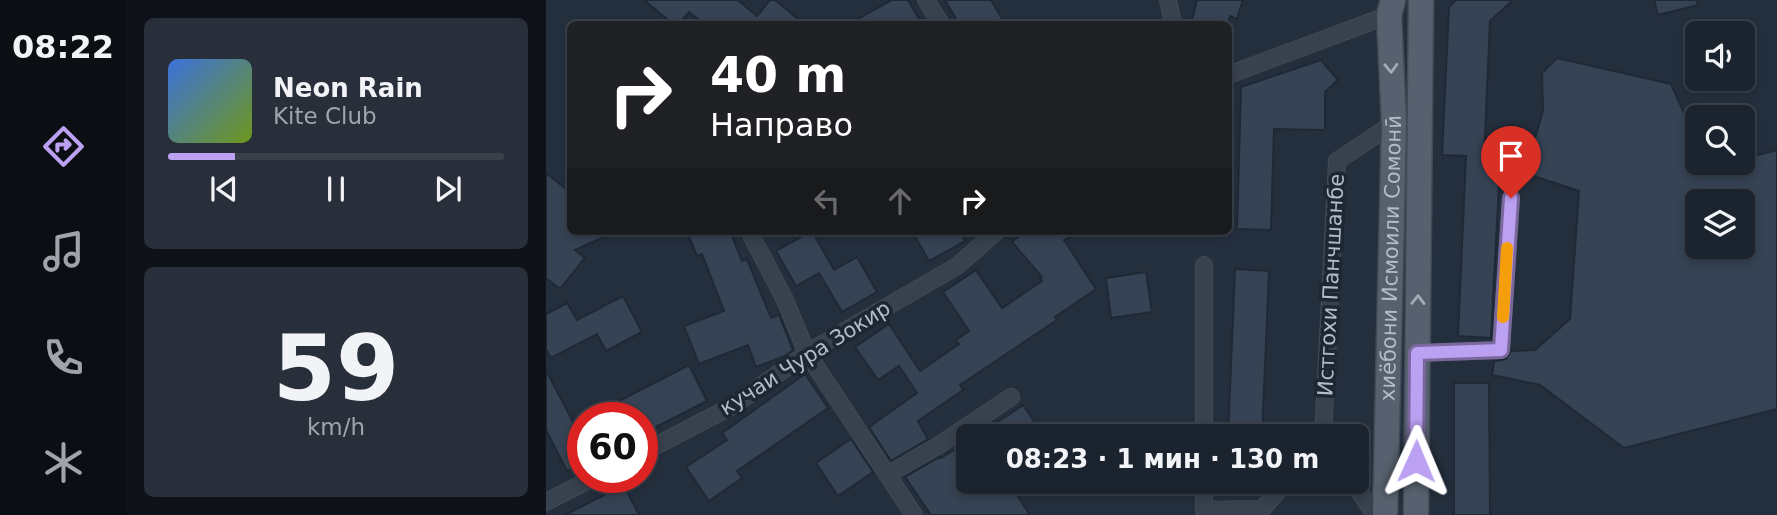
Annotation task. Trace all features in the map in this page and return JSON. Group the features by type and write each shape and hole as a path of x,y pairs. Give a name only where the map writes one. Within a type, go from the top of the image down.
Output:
{"main road":[{"path":"1416,515 1420,0"},
{"name":"хиёбони Исмоили Сомонӣ","path":"1385,515 1394,123 1391,8"}],"street":[{"path":"926,0 939,21"},
{"path":"1168,0 1172,21"},
{"path":"1232,73 1391,8"},
{"name":"Истгохи Панчшанбе","path":"1324,424 1337,162 1394,123"},
{"path":"1417,353 1501,350 1511,198"},
{"path":"750,235 785,300 807,352 914,515"},
{"name":"кучаи Чура Зокир","path":"658,445 736,404 807,352 957,266 992,235"},
{"path":"1204,265 1204,424"},
{"path":"887,475 939,445 1011,397"},
{"path":"546,502 567,491"},
{"path":"1204,494 1204,510 1262,509 1275,494"},
{"path":"1361,494 1376,515"}],"building":[{"path":"644,0 738,0 757,16 770,0 775,0 800,21 700,21 689,12 682,21 669,21"},
{"path":"892,0 908,0 920,21 854,21"},
{"path":"945,0 991,0 1003,21 957,21"},
{"path":"1197,0 1243,0 1237,19 1230,16 1229,21 1192,21"},
{"path":"1456,0 1513,0 1490,21 1484,161 1535,138 1543,111 1542,73 1557,58 1671,84 1685,116 1685,175 1755,175 1755,156 1777,150 1777,409 1624,448 1540,385 1492,375 1494,361 1506,359 1511,351 1535,350 1570,319 1579,191 1500,165 1491,338 1458,336 1466,156 1442,155 1449,7"},
{"path":"1654,0 1697,0 1698,5 1658,15"},
{"path":"1321,60 1338,80 1325,92 1325,130 1274,129 1271,230 1237,229 1241,87"},
{"path":"546,173 567,190 567,235 608,235 575,250 585,258 560,289 546,278"},
{"path":"689,235 732,235 742,261 747,259 771,318 779,315 793,350 785,356 756,367 748,345 699,364 684,326 724,311 702,254 697,256"},
{"path":"805,235 814,235 834,270 857,257 877,292 842,312 819,273 796,286 776,251"},
{"path":"914,235 961,235 965,241 929,261"},
{"path":"1020,235 1073,235 1064,240 1096,289 1055,317 1057,320 960,385 963,390 918,421 928,439 891,461 869,427 917,393 899,366 878,380 855,347 889,324 920,371 959,344 956,340 969,331 943,292 976,270 1002,308 1042,281 1042,277 1012,242"},
{"path":"1235,269 1269,271 1263,424 1229,424"},
{"path":"1146,272 1152,312 1111,318 1106,278"},
{"path":"623,296 642,332 606,351 597,334 551,358 546,349 546,314 567,303 577,320"},
{"path":"689,365 707,401 658,426 658,402 617,402"},
{"path":"546,370 567,410 567,471 546,430"},
{"path":"805,374 828,408 737,471 742,478 709,501 686,467 727,440 722,433"},
{"path":"1454,383 1489,383 1490,515 1454,515"},
{"path":"1023,405 1036,424 995,424"},
{"path":"851,439 873,472 838,496 816,463"},
{"path":"956,449 956,494 1016,494 1030,515 931,515 905,477"},
{"path":"608,493 628,493 639,515 565,515"}],"slow traffic":[{"path":"1503,317 1507,248"}],"route":[{"path":"1416,461 1417,353 1501,350 1511,198"}]}
